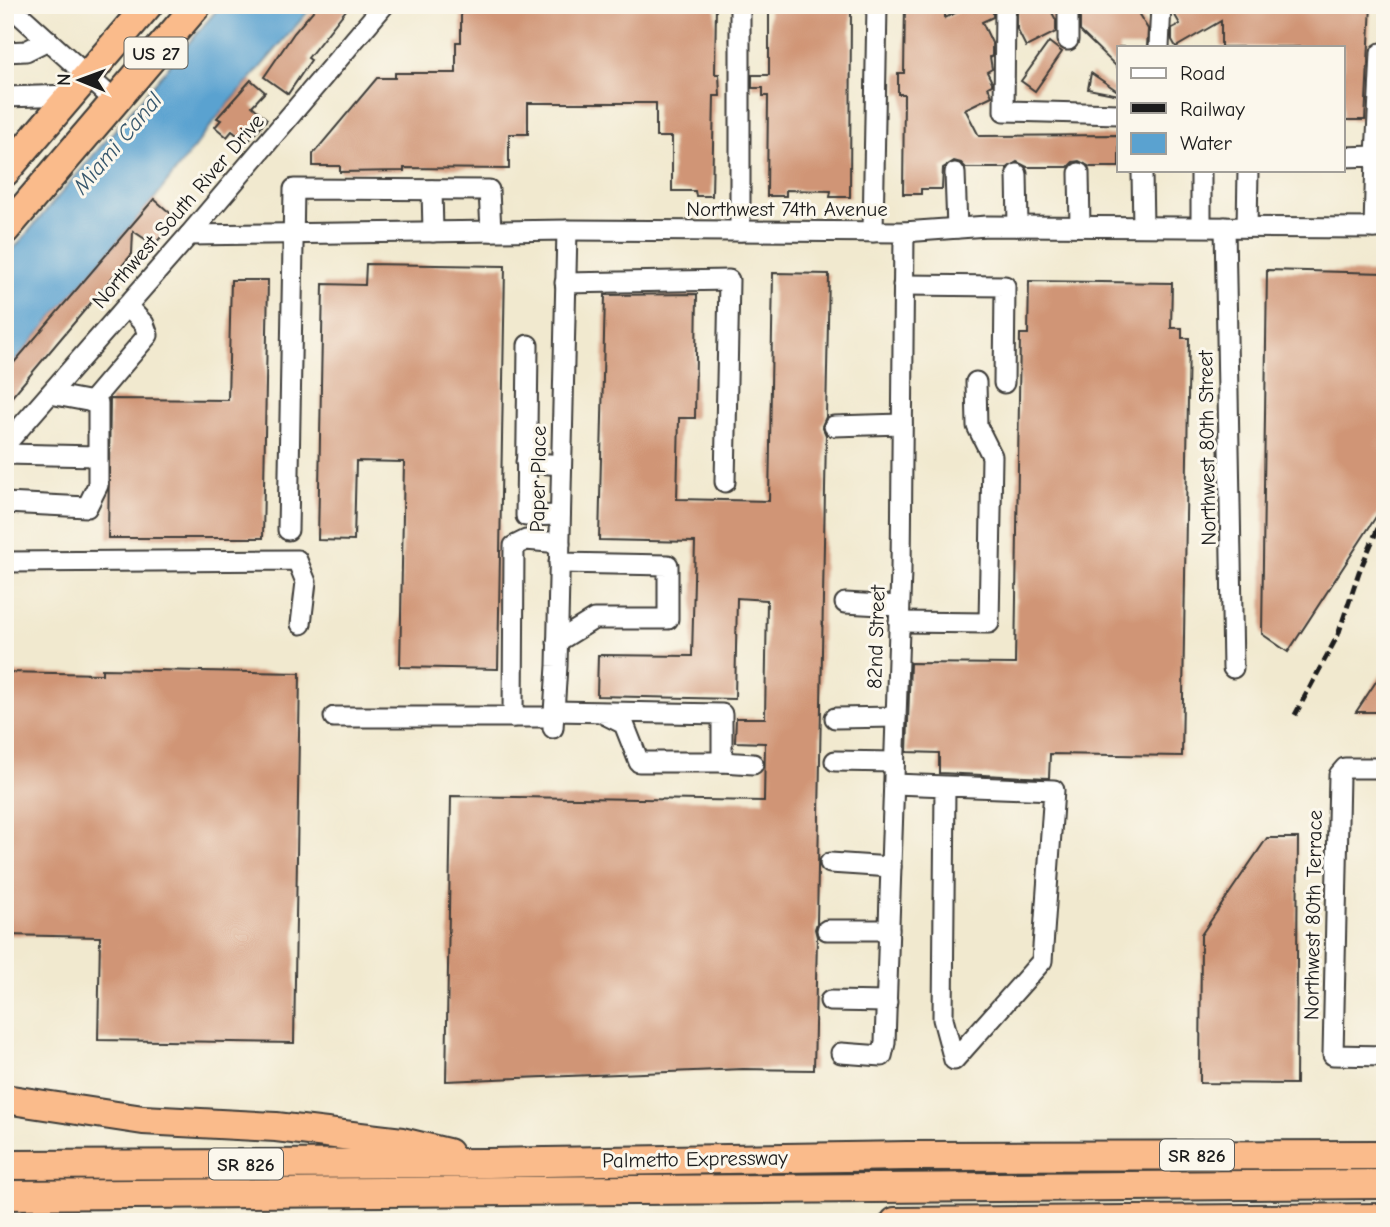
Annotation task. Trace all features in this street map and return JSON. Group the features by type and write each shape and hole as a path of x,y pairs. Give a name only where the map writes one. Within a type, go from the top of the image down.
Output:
{"highway":[{"name":"US 27","path":"5,172 148,5"},
{"name":"US 27","path":"5,230 197,5"},
{"path":"5,1099 144,1120 275,1127 402,1142 488,1163"},
{"name":"Palmetto Expressway","path":"5,1165 488,1163 907,1156 1385,1155"},
{"path":"5,1195 1385,1184"},
{"path":"895,1222 1385,1218"}],"street":[{"path":"9,5 48,40 80,85 115,101"},
{"name":"Northwest South River Drive","path":"5,445 189,235 384,5"},
{"path":"740,5 740,231"},
{"path":"873,232 877,5"},
{"path":"1005,5 1004,111 1117,114"},
{"path":"1068,5 1068,40"},
{"path":"1159,46 1160,5"},
{"path":"5,52 26,51 48,40"},
{"path":"1380,228 1376,156 1381,53"},
{"path":"5,97 80,85"},
{"path":"1344,157 1376,156"},
{"path":"1247,227 1248,172"},
{"path":"955,173 957,228"},
{"path":"1079,173 1080,226"},
{"path":"1017,174 1018,226"},
{"path":"1142,174 1143,226"},
{"path":"1201,174 1201,226"},
{"path":"288,530 294,190 489,190 491,231"},
{"path":"432,190 433,232"},
{"name":"Northwest 74th Avenue","path":"189,235 567,230 904,232 1018,226 1380,228"},
{"name":"Northwest 80th Street","path":"1225,227 1233,668"},
{"name":"Paper Place","path":"553,718 567,230"},
{"name":"82nd Street","path":"841,1053 882,1056 885,1043 899,614 904,232"},
{"path":"565,283 729,280 725,482"},
{"path":"903,285 1005,286 1004,383"},
{"path":"91,402 148,335 145,324 127,306"},
{"path":"528,345 526,516 560,515"},
{"path":"845,603 899,614 989,623 992,456 977,426 976,382"},
{"path":"5,503 87,507 98,485 98,403 50,394"},
{"path":"834,426 902,425"},
{"path":"5,454 97,456"},
{"path":"526,463 561,465"},
{"path":"513,717 514,546 526,540 560,543"},
{"path":"5,562 297,560 306,582 301,624"},
{"path":"557,642 594,620 668,619 668,565 559,563"},
{"path":"334,717 553,718 600,712 722,714 722,762"},
{"path":"600,712 624,724 639,762 753,764"},
{"path":"835,718 896,717"},
{"path":"835,761 894,762"},
{"name":"Northwest 80th Terrace","path":"1385,768 1345,768 1339,775 1333,1055 1385,1056"},
{"path":"894,784 1054,790 1042,961 954,1060 943,1019 945,786"},
{"path":"830,863 891,867"},
{"path":"827,930 889,930"},
{"path":"830,1001 887,1002"}],"water":[{"name":"Miami Canal","path":"221,5 314,5 217,118 154,199 5,373 5,259"}],"building":[{"path":"318,5 350,5 308,58 311,60 288,94 264,77 294,33"},
{"path":"461,5 716,5 715,74 719,74 720,96 714,96 712,196 696,196 695,191 672,191 672,137 656,137 656,103 528,103 528,134 509,134 509,169 404,168 404,171 340,172 340,166 313,166 313,154 377,78 395,78 395,73 456,73 456,42 461,42"},
{"path":"769,5 851,5 850,197 830,197 831,191 786,190 786,196 767,196 768,96 763,96 763,88 752,88 752,75 769,75"},
{"path":"905,5 945,5 945,18 972,5 993,5 993,17 982,22 992,43 992,69 987,72 992,82 988,87 992,96 965,109 979,136 1117,135 1117,167 1090,167 1079,161 1068,167 1027,167 1017,162 1007,168 966,168 954,161 943,168 942,189 921,189 921,194 903,194 904,94 898,94 898,73 904,73"},
{"path":"1017,5 1048,5 1056,20 1056,32 1026,47 1017,29"},
{"path":"1093,5 1133,5 1148,29 1147,46 1117,46 1117,67 1080,31 1080,17"},
{"path":"1173,5 1371,5 1365,120 1344,120 1344,46 1221,46 1221,21 1175,46 1172,40 1172,28 1180,24 1173,12"},
{"path":"1049,42 1062,52 1035,91 1021,81"},
{"path":"1091,73 1117,91 1117,95 1088,89"},
{"path":"251,80 265,92 252,106 267,119 247,143 232,131 227,137 215,127 221,120 217,118"},
{"path":"154,199 177,219 154,245 133,231 132,254 5,405 5,373"},
{"path":"366,264 505,266 498,669 400,667 404,462 356,461 354,541 318,540 323,284 365,285"},
{"path":"1267,270 1385,273 1385,503 1288,652 1262,634"},
{"path":"773,273 829,274 826,417 822,426 826,435 814,1070 743,1069 446,1081 451,796 764,801 765,743 735,742 736,718 765,718 767,600 737,598 735,699 597,696 598,655 692,656 695,542 599,540 605,295 697,294 695,418 679,418 677,499 769,501"},
{"path":"231,280 268,280 263,538 108,538 110,399 228,400"},
{"path":"1029,281 1172,283 1171,328 1182,328 1182,338 1189,338 1182,756 1050,754 1049,778 939,773 939,753 907,752 910,663 1015,664 1020,334 1028,334"},
{"path":"1385,668 1385,712 1356,712"},
{"path":"102,669 300,673 294,1043 98,1040 100,937 5,935 5,672 102,674"},
{"path":"1267,838 1298,838 1296,1084 1200,1083 1201,935"}],"railway":[{"path":"1295,715 1338,635 1359,572 1385,512"}]}
